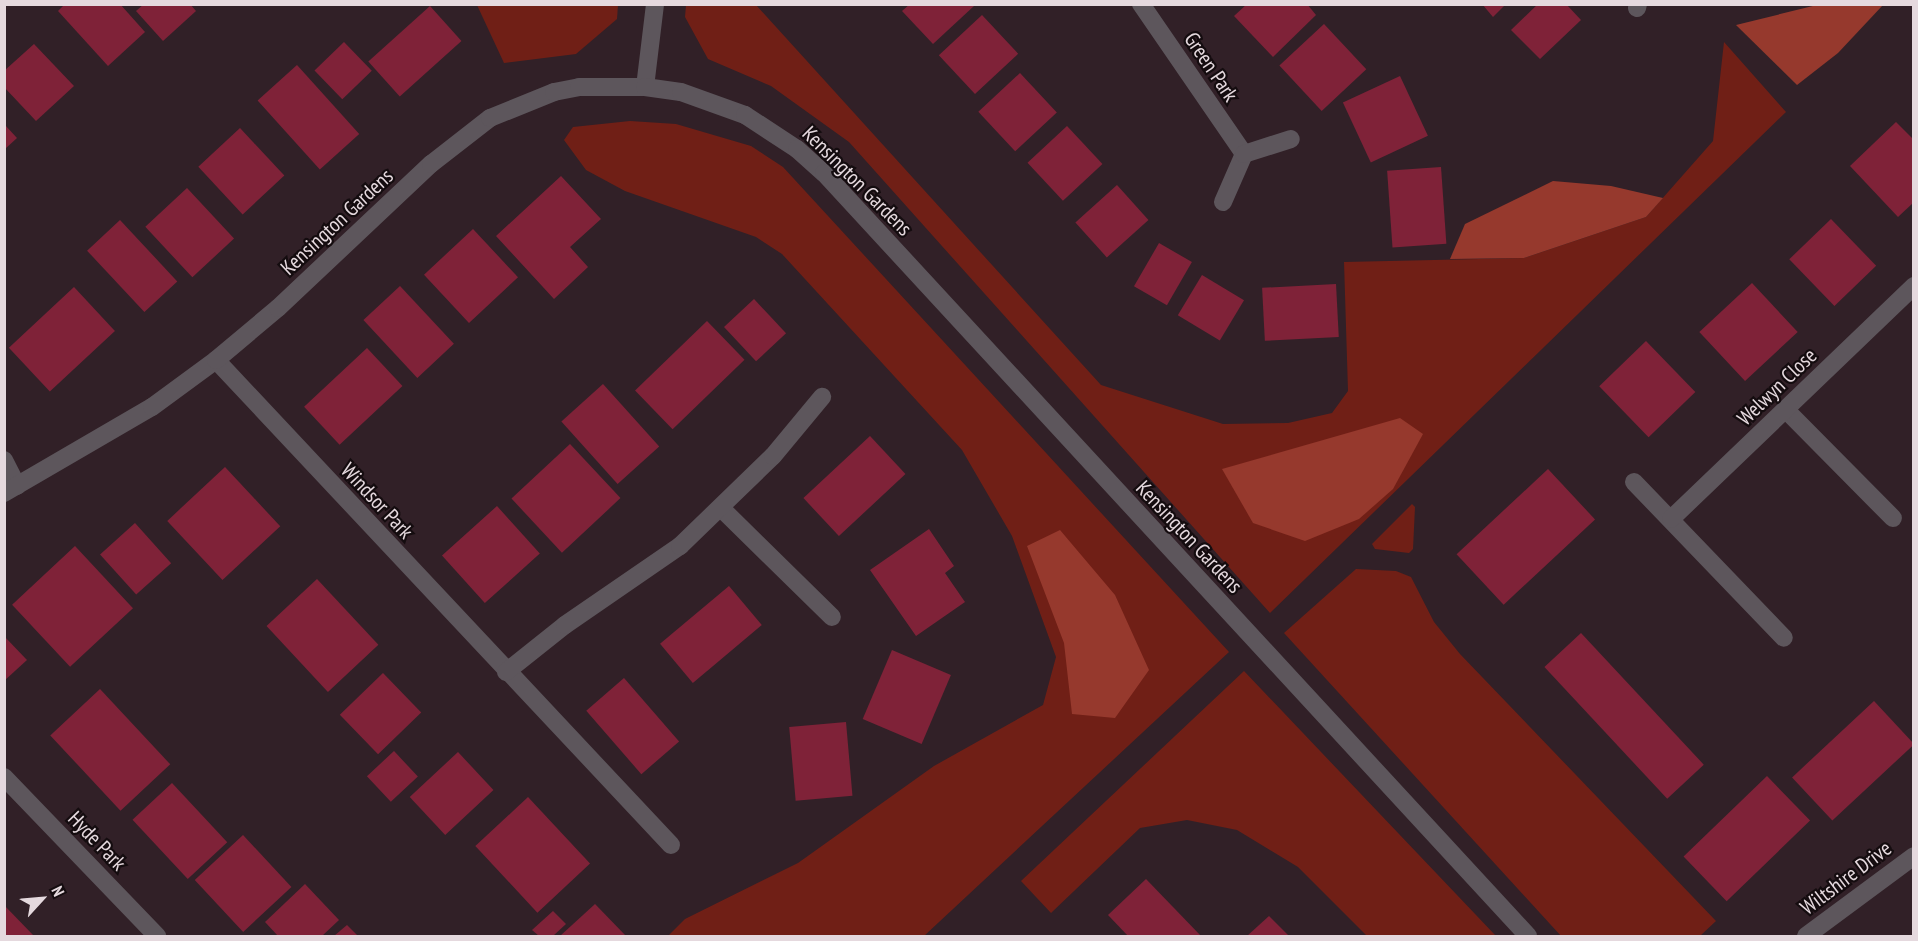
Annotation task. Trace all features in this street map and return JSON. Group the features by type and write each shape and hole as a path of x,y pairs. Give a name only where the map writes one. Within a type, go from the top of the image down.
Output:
{"street":[{"path":"645,87 655,4"},
{"name":"Green Park","path":"1141,4 1244,154"},
{"name":"Kensington Gardens","path":"11,490 152,407 216,360 278,308 431,164 490,118 554,92 611,85 681,92 745,115 797,149 824,173 1527,936"},
{"path":"1223,202 1244,154 1291,140"},
{"name":"Welwyn Close","path":"1671,519 1914,286"},
{"name":"Windsor Park","path":"216,360 671,846"},
{"path":"506,672 565,625 680,546 722,509 822,397"},
{"path":"1786,410 1893,518"},
{"path":"4,460 11,490"},
{"path":"1634,482 1784,638"},
{"path":"722,509 832,617"},
{"name":"Hyde Park","path":"4,777 157,936"},
{"name":"Wiltshire Drive","path":"1806,936 1913,858"}],"shaded area":[{"path":"1821,4 1883,5 1838,53 1797,85 1736,25"},
{"path":"477,5 618,5 617,19 576,54 504,63"},
{"path":"686,5 756,5 1101,385 1223,424 1288,423 1332,413 1348,391 1344,262 1524,258 1646,217 1713,141 1724,42 1786,112 1270,613 849,142 771,86 708,59 685,17"},
{"path":"630,121 676,124 751,146 783,167 1229,652 924,936 668,936 685,919 798,863 934,766 1043,705 1056,657 1012,536 962,450 782,254 756,237 625,191 586,170 564,140 573,127"},
{"path":"1553,181 1611,186 1663,198 1646,217 1524,258 1450,259 1465,224"},
{"path":"1400,418 1423,434 1393,489 1359,519 1305,541 1253,523 1222,469"},
{"path":"1412,504 1415,507 1413,549 1409,553 1375,549 1372,544"},
{"path":"1060,530 1115,595 1149,670 1115,718 1072,714 1064,643 1027,546"},
{"path":"1356,569 1396,571 1411,577 1434,622 1460,654 1716,921 1700,936 1561,936 1284,633"},
{"path":"1244,671 1496,936 1367,936 1298,867 1237,830 1187,820 1140,828 1051,913 1021,881"}],"building":[{"path":"65,4 120,4 145,32 108,66 58,11"},
{"path":"144,4 190,4 196,11 163,41 136,11"},
{"path":"910,4 972,4 974,6 933,44 902,11"},
{"path":"1247,4 1307,4 1316,15 1273,57 1234,16"},
{"path":"1482,4 1506,4 1493,17"},
{"path":"1538,4 1566,4 1581,20 1540,59 1511,30"},
{"path":"430,6 461,41 400,96 368,62"},
{"path":"982,15 1018,54 975,94 939,55"},
{"path":"1324,24 1366,69 1322,111 1279,66"},
{"path":"344,42 372,71 342,99 315,70"},
{"path":"34,44 74,86 36,121 4,87 4,71"},
{"path":"297,65 359,134 320,170 258,100"},
{"path":"1020,73 1057,112 1015,151 978,112"},
{"path":"1400,76 1428,136 1371,162 1343,103"},
{"path":"1896,122 1914,140 1914,202 1898,217 1850,166"},
{"path":"5,125 17,138 5,149"},
{"path":"1067,126 1102,164 1063,201 1028,163"},
{"path":"240,128 284,176 243,214 198,167"},
{"path":"1441,167 1446,244 1393,248 1387,171"},
{"path":"561,176 601,219 570,247 588,267 554,299 496,236"},
{"path":"1117,185 1148,220 1107,257 1075,222"},
{"path":"187,188 234,238 192,277 145,227"},
{"path":"1831,219 1876,266 1834,306 1789,259"},
{"path":"120,220 177,281 144,312 87,251"},
{"path":"473,229 518,277 469,323 424,275"},
{"path":"1159,243 1192,262 1167,305 1134,286"},
{"path":"1202,275 1244,300 1220,341 1178,315"},
{"path":"1752,283 1798,332 1745,381 1699,332"},
{"path":"1336,284 1339,337 1265,341 1262,288"},
{"path":"400,286 454,344 417,378 363,320"},
{"path":"74,287 115,331 50,392 9,348"},
{"path":"754,299 786,333 756,361 724,327"},
{"path":"707,321 745,360 673,429 635,390"},
{"path":"1646,341 1695,392 1649,437 1599,386"},
{"path":"367,348 402,386 340,445 304,407"},
{"path":"603,384 659,446 618,484 561,421"},
{"path":"870,436 905,474 839,536 803,498"},
{"path":"570,444 620,498 562,553 511,499"},
{"path":"225,467 280,526 222,580 167,521"},
{"path":"1548,469 1595,519 1504,605 1457,554"},
{"path":"497,506 540,554 485,603 442,556"},
{"path":"135,523 171,563 136,595 100,554"},
{"path":"929,529 954,566 945,573 965,602 916,636 870,570"},
{"path":"75,546 133,608 70,667 12,605"},
{"path":"317,579 378,645 328,692 267,626"},
{"path":"729,586 762,625 693,683 660,644"},
{"path":"1581,633 1704,765 1667,799 1544,667"},
{"path":"4,636 27,660 4,681"},
{"path":"892,650 951,675 922,744 863,719"},
{"path":"383,673 421,713 378,754 340,715"},
{"path":"624,678 679,741 641,774 586,711"},
{"path":"100,689 170,764 121,811 50,735"},
{"path":"1874,701 1914,744 1832,821 1792,777"},
{"path":"846,722 852,796 796,801 789,727"},
{"path":"394,751 418,777 391,802 367,776"},
{"path":"458,752 493,790 445,835 410,797"},
{"path":"1767,776 1810,821 1727,901 1684,857"},
{"path":"172,783 227,842 188,879 133,820"},
{"path":"528,797 590,864 537,913 475,846"},
{"path":"243,835 291,887 243,932 195,880"},
{"path":"1146,879 1201,936 1128,936 1108,915"},
{"path":"305,884 339,920 322,936 278,936 265,922"},
{"path":"595,904 626,936 560,936"},
{"path":"4,905 34,936 4,936"},
{"path":"553,911 566,924 553,936 539,936 532,930"},
{"path":"1269,916 1289,936 1247,936"},
{"path":"347,925 358,936 334,936"}]}
